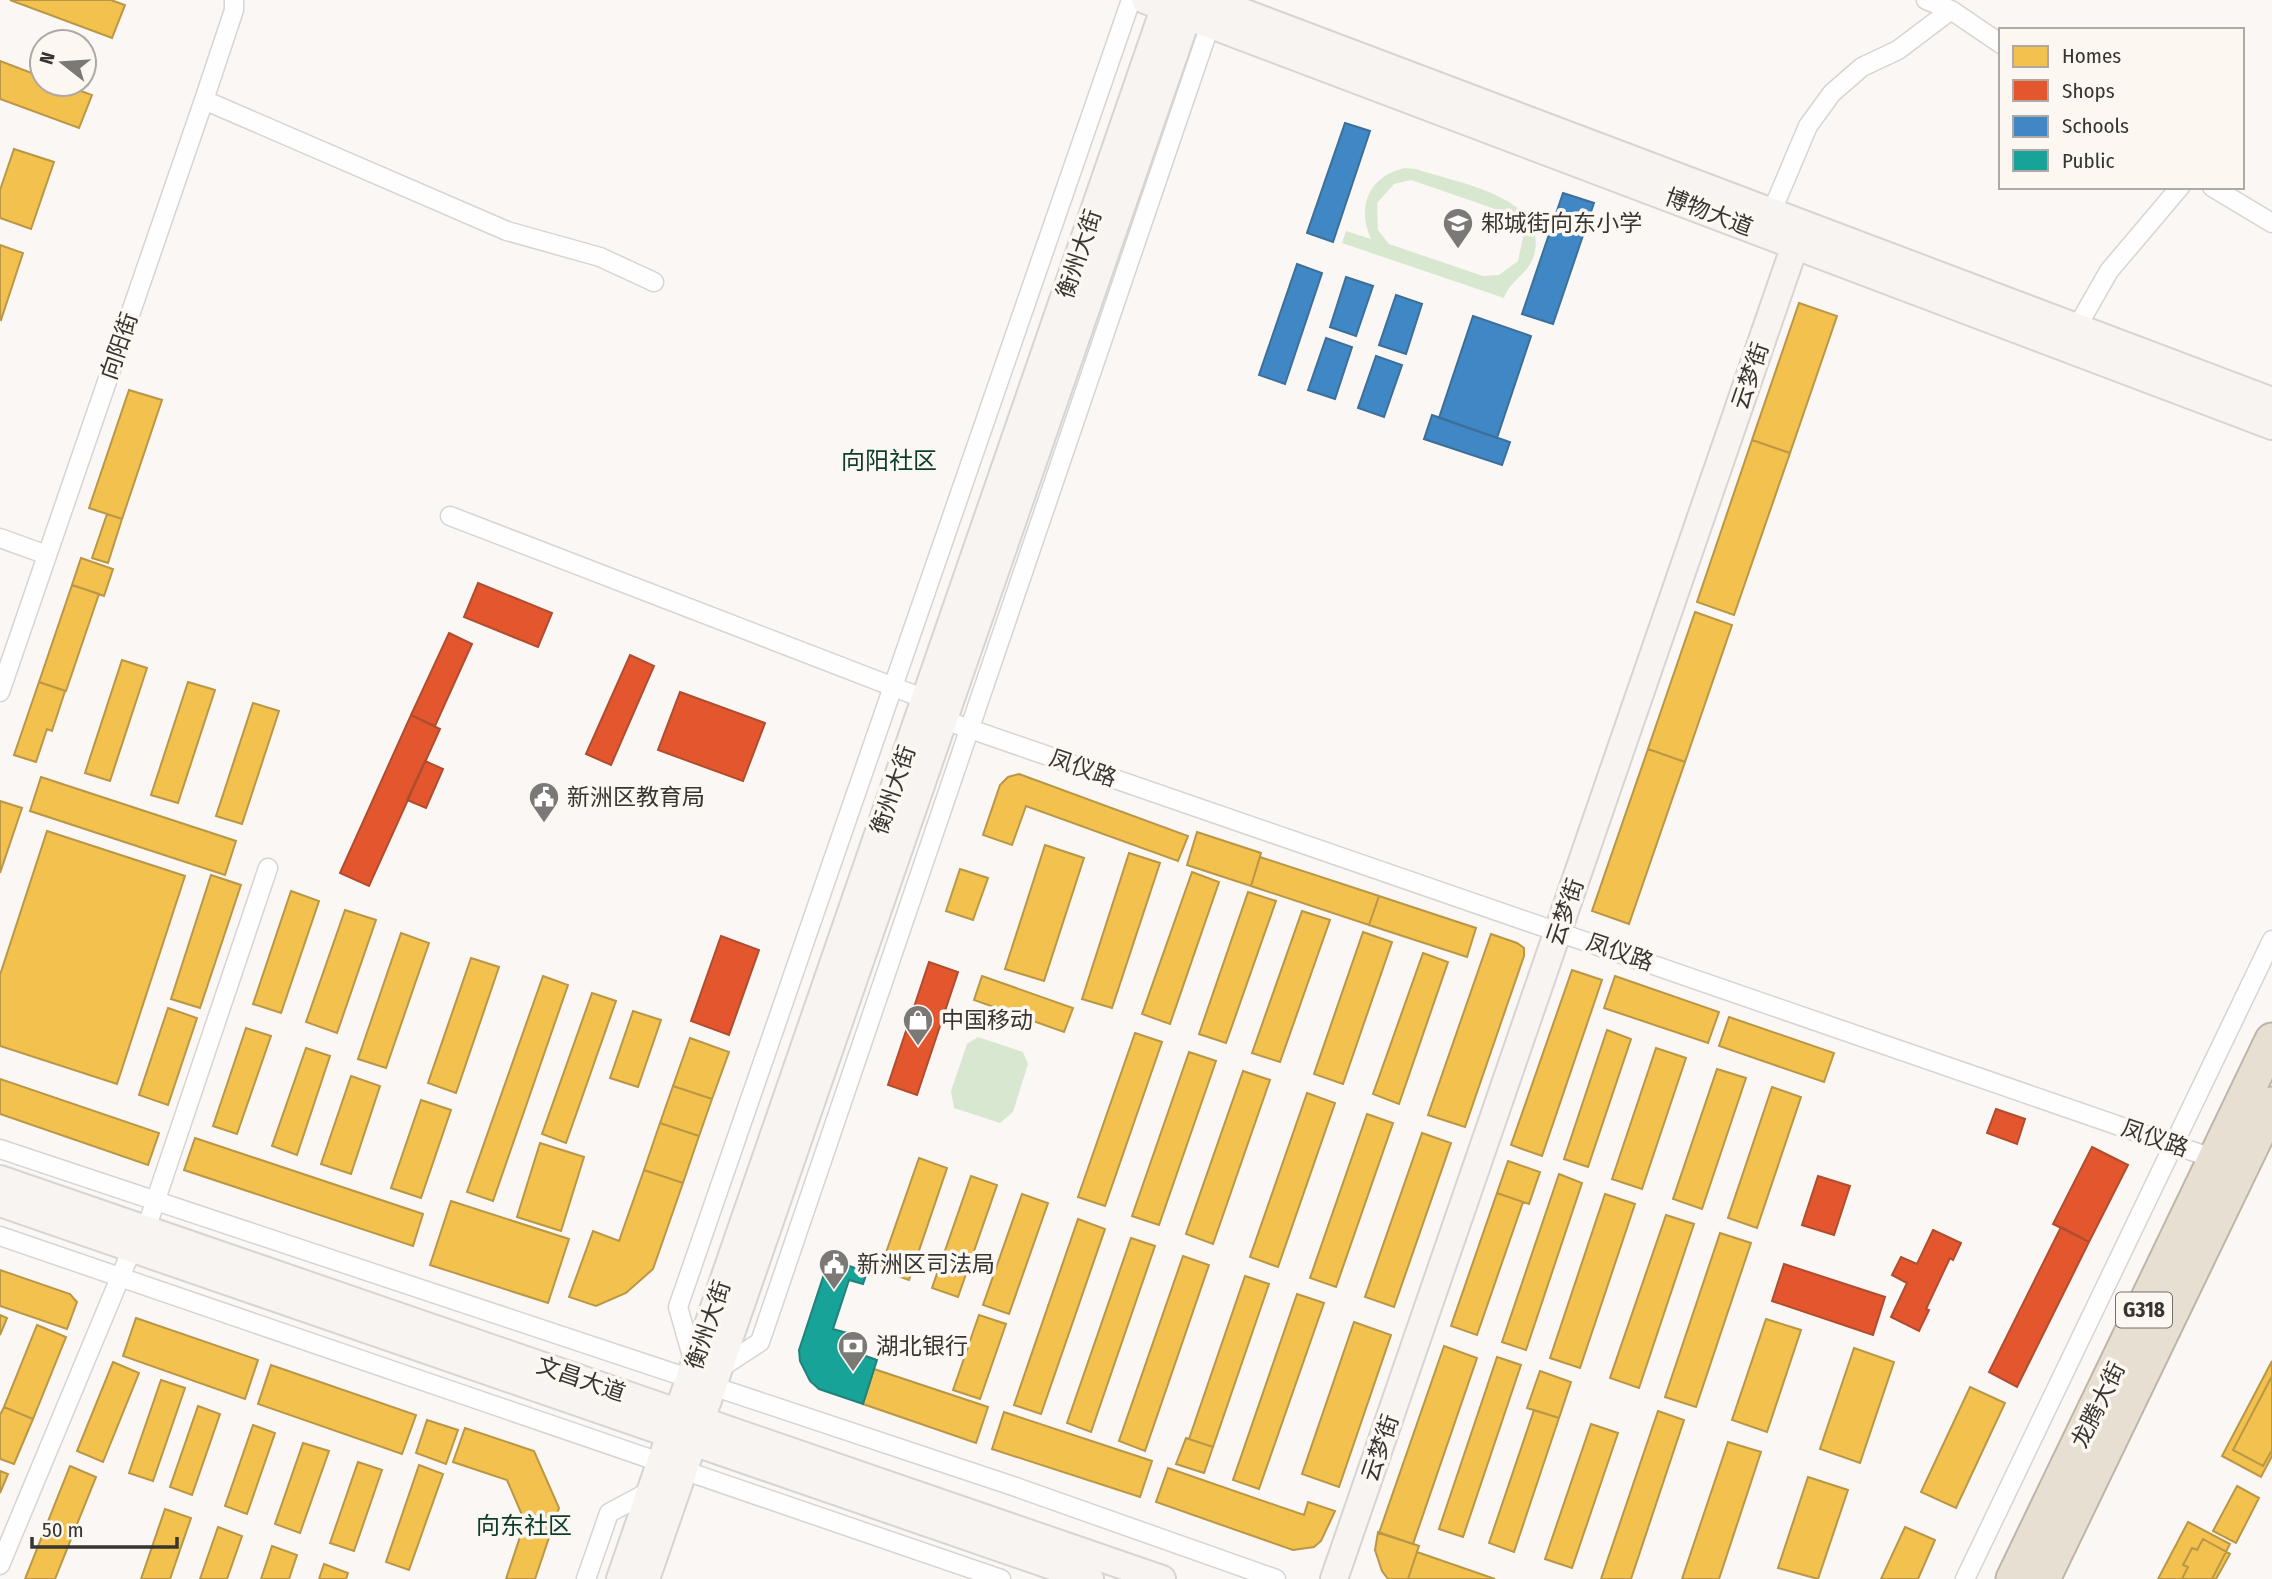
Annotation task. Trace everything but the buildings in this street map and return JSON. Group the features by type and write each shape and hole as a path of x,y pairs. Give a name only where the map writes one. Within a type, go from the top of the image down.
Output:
{"highway":[{"name":"龙腾大街","path":"2013,1579 2272,1040"},
{"name":"龙腾大街","path":"2043,1579 2272,1104"}],"main road":[{"name":"博物大道","path":"1183,7 1772,211 2272,401"},
{"name":"博物大道","path":"1183,7 1795,245 2272,426"},
{"name":"衡州大街","path":"646,1579 672,1466 925,699 1183,7"},
{"name":"衡州大街","path":"704,1374 944,720 1183,7"},
{"name":"云梦街","path":"1335,1579 1795,245"},
{"name":"文昌大道","path":"0,1179 139,1239 686,1427 1161,1579"},
{"name":"文昌大道","path":"0,1203 139,1239"},
{"name":"文昌大道","path":"686,1427 1090,1579"},
{"name":"衡州大街","path":"620,1579 650,1492 672,1466"}],"street":[{"name":"向阳街","path":"0,692 204,100 234,10 234,0"},
{"path":"704,1374 678,1307 891,686 1131,0"},
{"path":"1926,0 1951,10 1999,43"},
{"path":"704,1374 760,1342 969,729 1183,7"},
{"path":"1772,211 1808,126 1832,93 1862,67 1898,50 1951,10"},
{"path":"204,100 507,231 600,257 654,282"},
{"path":"2077,327 2109,271 2178,189"},
{"path":"2216,189 2272,223"},
{"path":"450,516 925,699"},
{"path":"0,538 47,555"},
{"name":"凤仪路","path":"944,720 2215,1159"},
{"path":"0,1565 120,1277 156,1200 268,868"},
{"path":"1965,1579 2272,940"},
{"path":"0,1149 704,1374 1276,1579"},
{"path":"0,1236 1001,1579"},
{"path":"586,1579 609,1513 650,1492"}],"green space":[{"path":"1405,168 1416,169 1475,187 1496,195 1528,219 1535,235 1532,262 1504,298 1342,243 1346,231 1371,239 1365,216 1369,194 1382,178","holes":["1411,180 1504,212 1517,222 1523,237 1518,261 1499,275 1483,276 1389,244 1378,230 1377,203 1394,184"]},
{"path":"978,1037 1023,1052 1028,1064 1013,1112 1000,1123 954,1108 951,1091 967,1044"}],"place":[{"name":"邾城街向东小学","path":"1458,250"},
{"name":"新洲区教育局","path":"544,824"},
{"name":"中国移动","path":"918,1047"},
{"name":"新洲区司法局","path":"834,1291"},
{"name":"湖北银行","path":"853,1373"}],"district":[{"name":"向阳社区","path":"889,461"},
{"name":"向东社区","path":"524,1526"}]}
